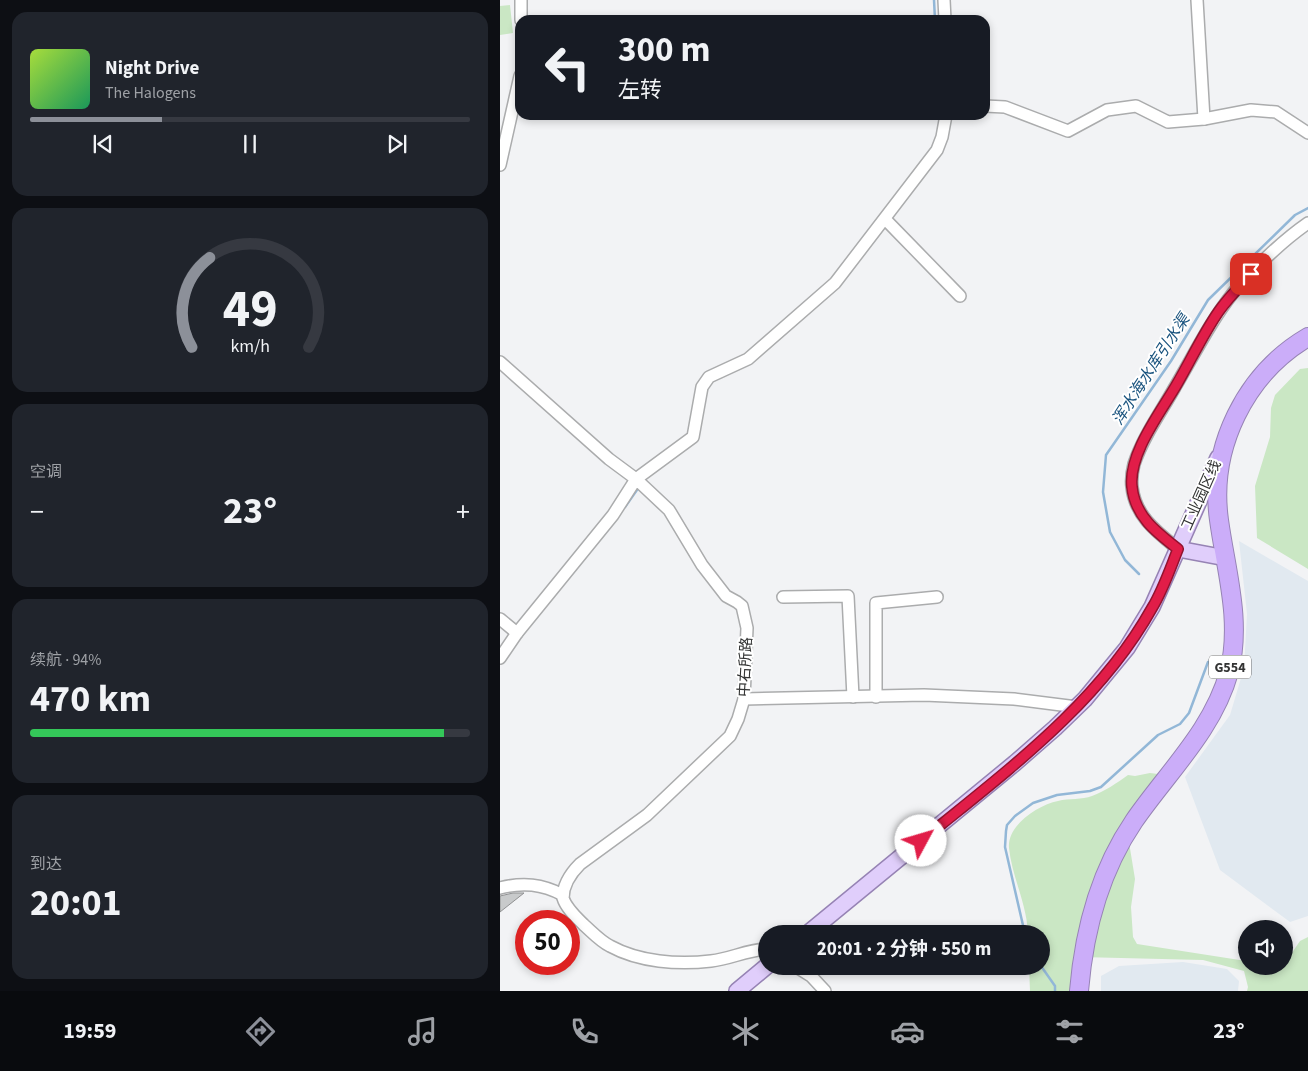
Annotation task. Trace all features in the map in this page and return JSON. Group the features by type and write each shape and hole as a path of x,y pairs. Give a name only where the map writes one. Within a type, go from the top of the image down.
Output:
{"highway":[{"name":"G554","path":"1079,991 1091,916 1110,862 1131,825 1202,731 1217,702 1232,659 1233,597 1219,518 1217,491 1221,458 1226,440 1240,408 1259,378 1278,358 1308,338"}],"main road":[{"name":"工业园区线","path":"818,925 1015,763 1077,707 1105,676 1141,626 1159,595 1226,440"},
{"path":"1178,549 1226,558"},
{"path":"737,991 758,974"}],"street":[{"path":"521,0 521,15"},
{"path":"944,0 944,15"},
{"path":"1197,0 1204,119"},
{"path":"500,165 515,98"},
{"path":"990,106 1006,107 1068,131 1107,110 1136,106 1168,122 1204,119 1251,110 1276,112 1308,133"},
{"path":"500,658 517,633 640,483 693,437 702,387 709,378 748,359 835,283 887,221 937,150 945,121"},
{"path":"887,221 960,296"},
{"path":"1178,549 1150,526 1138,508 1133,496 1132,482 1132,472 1136,459 1220,310 1251,274 1308,223"},
{"name":"中右所路","path":"500,362 669,510 702,564 726,596 742,606 747,628 744,700 730,736 647,814 580,864 571,874 563,895"},
{"path":"783,597 848,596 853,697"},
{"path":"876,697 876,603 937,597"},
{"path":"500,619 517,633"},
{"path":"744,700 924,696 1014,699 1077,707"},
{"path":"500,888 513,884 534,884 550,888 563,895 564,902 580,921 608,946 623,953 668,962 700,962 723,959 758,949"},
{"path":"809,975 825,991"}],"shaded area":[{"path":"1239,541 1308,581 1308,916 1293,921 1287,920 1220,870 1185,777 1230,715 1244,668 1247,614"},
{"path":"1183,962 1227,969 1239,981 1238,991 1101,991 1101,976 1119,966"}],"green space":[{"path":"510,5 513,33 500,35 500,6"},
{"path":"1308,368 1308,569 1257,538 1255,486 1270,437 1271,408 1275,395 1300,369"},
{"path":"1150,773 1158,774 1157,781 1126,824 1135,879 1131,907 1133,937 1137,944 1238,960 1238,969 1203,960 1080,957 1076,991 1030,991 1029,975 1050,975 1050,925 1027,925 1009,848 1013,832 1025,817 1050,803 1088,797 1097,794 1128,775 1135,776"},
{"path":"1308,937 1308,991 1247,991 1245,975 1293,975 1293,951 1300,941"}],"building":[{"path":"524,893 500,912 500,896"}],"waterway":[{"path":"934,0 935,15"},
{"name":"浑水海水库引水渠","path":"1139,574 1125,560 1110,532 1103,492 1106,455 1171,361 1208,300 1295,215 1308,208"},
{"path":"625,507 639,487"},
{"name":"浑水海水库引水渠","path":"1023,925 1005,847 1007,825 1015,816 1033,803 1057,795 1090,791 1101,787 1158,735 1180,724 1189,713 1208,662"},
{"name":"浑水海水库引水渠","path":"1047,975 1055,986 1055,991"}],"route":[{"path":"921,841 1015,763 1085,699 1127,648 1152,608 1178,549 1156,532 1143,518 1133,496 1132,476 1134,466 1143,443 1208,328 1234,292 1251,274"}]}
